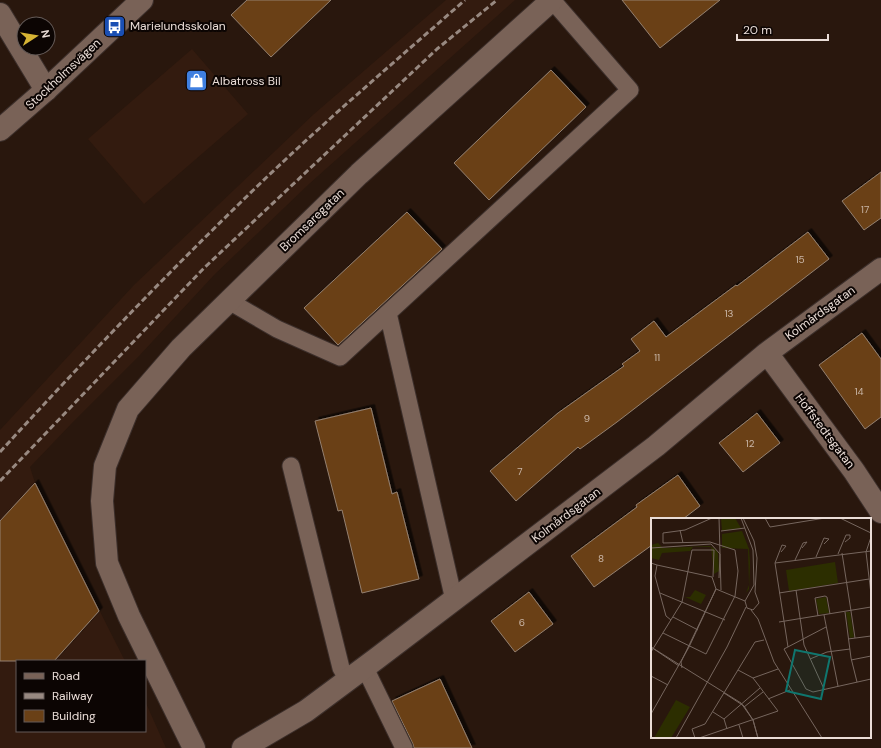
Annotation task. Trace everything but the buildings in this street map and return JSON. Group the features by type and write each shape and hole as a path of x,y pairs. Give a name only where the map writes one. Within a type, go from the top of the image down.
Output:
{"street":[{"name":"Stockholmsvägen","path":"0,130 46,90 142,0"},
{"name":"Bromsaregatan","path":"194,748 129,616 107,563 102,502 105,466 128,409 181,348 359,174 552,0"},
{"path":"0,14 46,90"},
{"name":"Kolmårdsgatan","path":"243,748 306,711 356,674 656,446 767,352 881,269"},
{"name":"Hoffstedtsgatan","path":"767,352 854,471 881,512"}],"lane":[{"path":"229,301 277,329 340,357 630,90 552,0"},
{"path":"388,313 454,600"},
{"path":"291,466 341,668 356,674 404,748"}],"shaded area":[{"path":"446,0 515,0 309,184 215,274 139,356 30,467 35,483 124,660 16,660 16,732 146,732 146,703 166,748 0,748 0,430 134,285 314,114"},
{"path":"192,49 248,114 144,204 88,139"}],"railway":[{"path":"0,452 131,312 199,243 316,131 465,0"},
{"path":"0,481 204,268 437,49 497,0"}],"place":[{"name":"Marielundsskolan","path":"114,26"},
{"name":"Albatross Bil","path":"197,81"}]}
